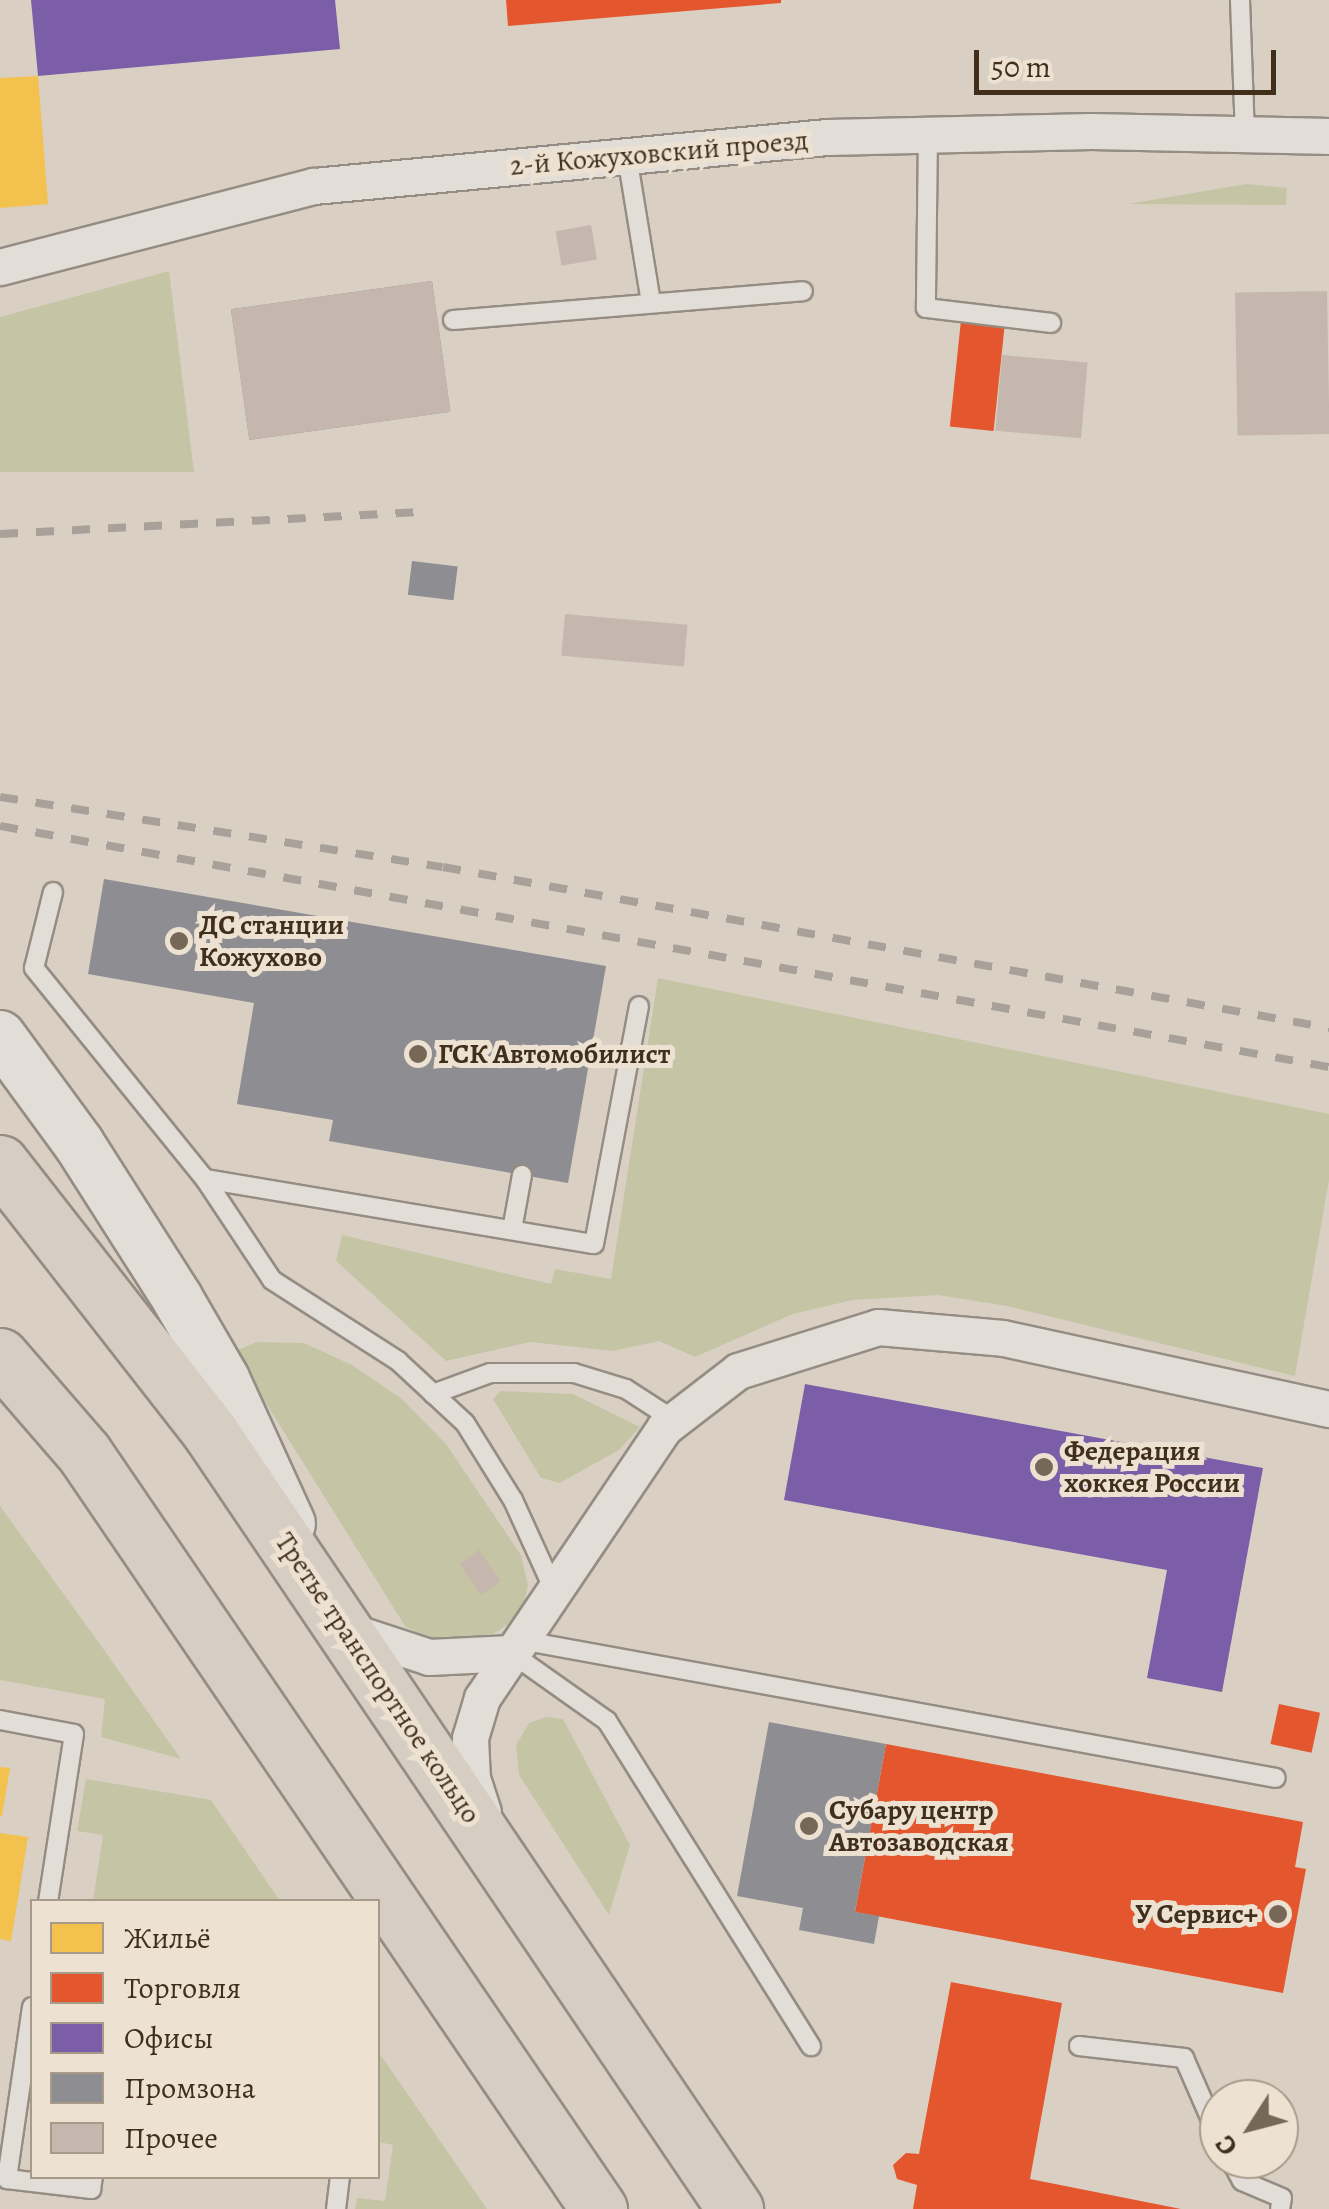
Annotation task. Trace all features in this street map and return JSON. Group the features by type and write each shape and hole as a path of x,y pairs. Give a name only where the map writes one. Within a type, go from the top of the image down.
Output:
{"main road":[{"path":"0,1036 79,1144 224,1379 331,1608"},
{"name":"Третье транспортное кольцо","path":"0,1164 127,1321 331,1608 735,2209"},
{"path":"0,1356 84,1453 599,2209"}],"street":[{"name":"2-й Кожуховский проезд","path":"0,267 314,186 928,132 1329,136"},
{"path":"496,1851 472,1779 470,1738 482,1698 674,1420 738,1371 878,1327 1003,1338 1329,1409"},
{"path":"331,1608 428,1657 516,1646"}],"lane":[{"path":"1240,0 1245,134"},
{"path":"928,132 926,308 1051,323"},
{"path":"627,156 652,303"},
{"path":"452,320 803,291"},
{"path":"53,892 34,968 206,1179 272,1280 398,1361 465,1423 514,1500 554,1591"},
{"path":"206,1179 594,1244 639,1006"},
{"path":"512,1230 522,1174"},
{"path":"433,1394 490,1373 574,1373 626,1389 674,1420"},
{"path":"516,1646 1276,1778"},
{"path":"516,1646 607,1722 811,2046"},
{"path":"0,1720 74,1734 48,1899"},
{"path":"30,2019 4,2178 90,2189 92,2179"},
{"path":"1079,2046 1184,2058 1199,2092"},
{"path":"336,2209 340,2179"},
{"path":"1241,2179 1282,2198 1280,2209"}],"green space":[{"path":"1246,184 1287,188 1286,205 1128,204"},
{"path":"169,271 194,472 0,472 0,317"},
{"path":"658,978 1329,1114 1329,1180 1295,1376 1007,1306 938,1295 853,1300 793,1314 695,1357 659,1341 613,1351 530,1342 446,1361 336,1261 342,1235 551,1284 555,1269 611,1279"},
{"path":"256,1342 304,1343 352,1365 402,1399 446,1444 521,1555 528,1585 521,1616 479,1643 436,1643 405,1626 234,1352"},
{"path":"500,1391 573,1394 640,1427 619,1450 560,1483 541,1478 493,1399"},
{"path":"0,1506 181,1759 101,1737 105,1699 0,1680"},
{"path":"546,1717 563,1719 630,1845 609,1915 519,1775 516,1745 529,1723"},
{"path":"86,1779 211,1800 279,1899 93,1899 103,1835 77,1831"},
{"path":"380,2054 487,2209 355,2209 357,2198 385,2201 393,2145 380,2142"}],"building: Жильё":[{"path":"38,76 48,204 0,208 0,78"},
{"path":"0,1767 10,1768 2,1816 0,1816"},
{"path":"0,1833 28,1837 11,1941 0,1939"}],"building: Торговля":[{"path":"506,0 781,0 781,3 508,26"},
{"path":"961,320 1005,325 994,431 950,426"},
{"path":"1279,1704 1320,1713 1312,1753 1270,1744"},
{"path":"886,1744 1303,1822 1295,1867 1306,1869 1283,1993 855,1912"},
{"path":"951,1982 1062,2003 1030,2179 1181,2209 913,2209 917,2185 897,2179 893,2165 906,2153 919,2154"}],"building: Офисы":[{"path":"31,0 335,0 340,49 38,76"},
{"path":"805,1384 1263,1468 1222,1692 1147,1678 1167,1570 784,1500"}],"building: Промзона":[{"path":"432,281 450,412 249,440 231,309"},
{"path":"412,561 458,567 454,600 408,595"},
{"name":"ГСК Автомобилист","path":"104,879 606,966 568,1183 329,1141 333,1120 237,1104 254,1003 88,974"},
{"path":"769,1722 886,1744 855,1912 879,1916 874,1944 799,1930 803,1908 737,1896"}],"building: Прочее":[{"path":"591,225 597,259 562,266 556,231"},
{"path":"432,281 450,412 249,440 231,309"},
{"path":"1327,291 1329,434 1238,436 1235,293"},
{"path":"1002,355 1088,362 1081,438 995,431"},
{"path":"565,614 688,625 684,667 561,656"},
{"path":"479,1550 501,1581 481,1595 459,1564"}],"railway":[{"path":"0,534 425,512"},
{"path":"0,797 443,867 1329,1028"},
{"path":"0,826 1329,1067"}],"place":[{"name":"ДС станции Кожухово","path":"179,941"},
{"name":"ГСК Автомобилист","path":"418,1054"},
{"name":"Федерация хоккея России","path":"1044,1467"},
{"name":"Субару центр Автозаводская","path":"809,1826"},
{"name":"У Сервис+","path":"1278,1914"}]}
